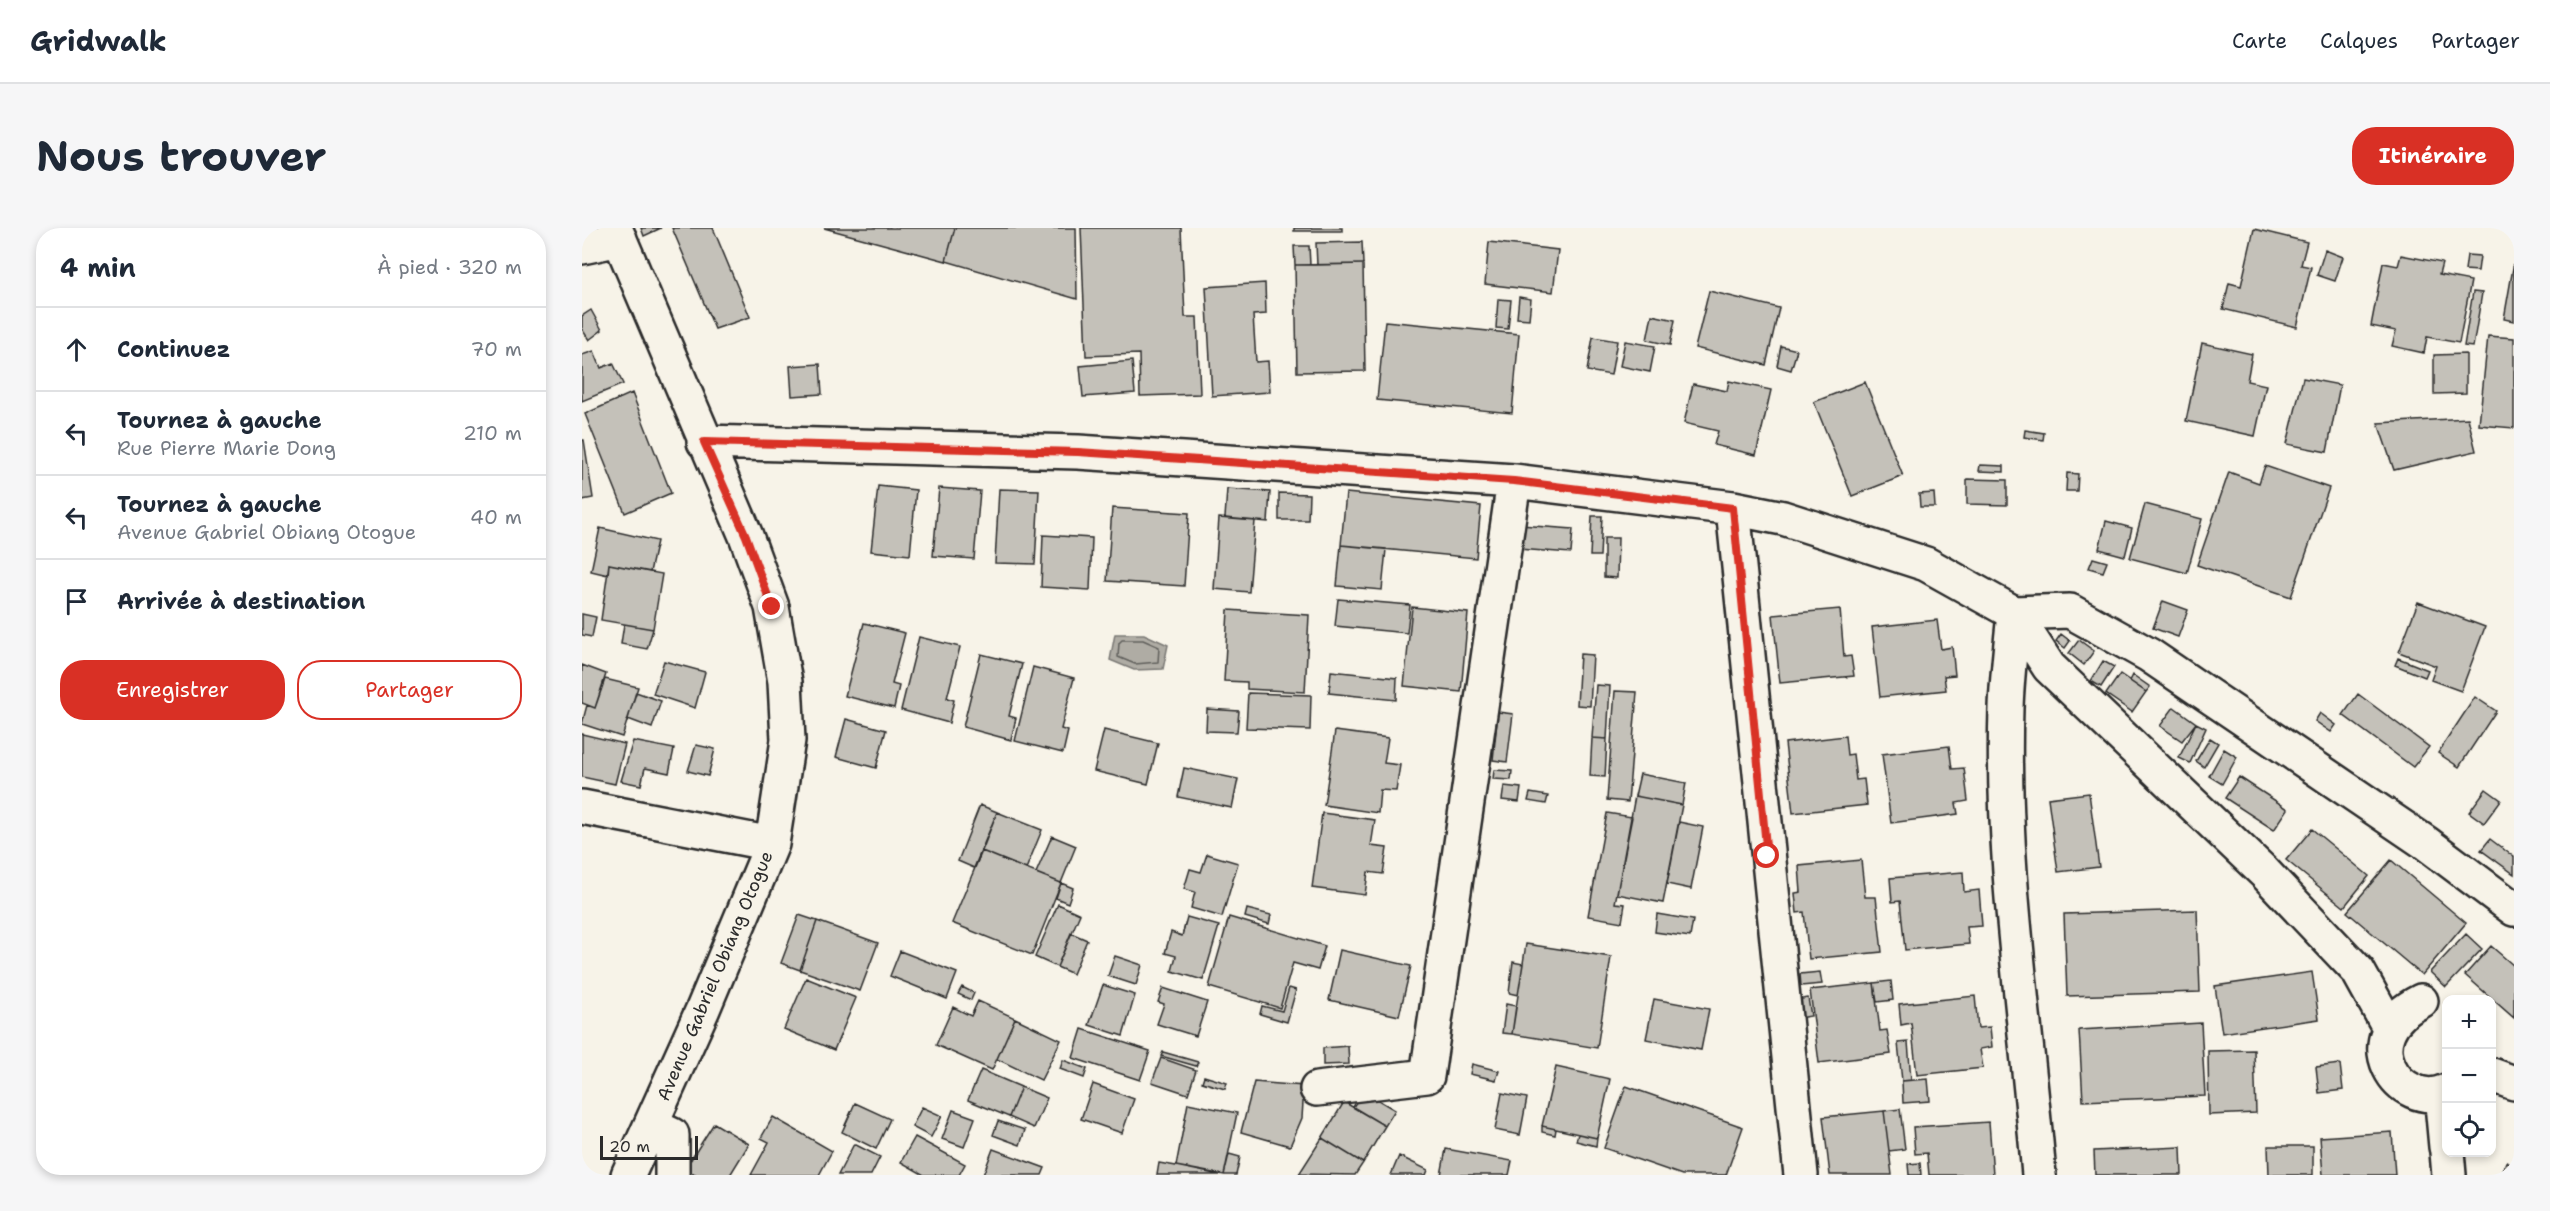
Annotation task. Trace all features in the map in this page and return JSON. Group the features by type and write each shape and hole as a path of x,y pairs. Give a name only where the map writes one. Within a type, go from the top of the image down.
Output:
{"street":[{"path":"582,247 617,233"},
{"name":"Avenue Gabriel Obiang Otogue","path":"617,233 704,442 746,536 772,607 785,682 788,740 772,844 747,907 628,1175"},
{"path":"704,442 1078,452 1514,481 1733,508 1783,518 1926,564 2014,613 2049,667 2265,873 2358,971 2389,1027"},
{"path":"1317,1089 1427,1076 1514,481"},
{"path":"1733,508 1801,1175"},
{"path":"2014,613 2070,611 2150,655 2426,843 2514,909"},
{"path":"2014,613 2006,708 2007,784 2014,916 2039,1175"},
{"path":"582,807 772,844"},
{"path":"2358,971 2434,1003"},
{"path":"2434,1003 2402,1010 2389,1027 2384,1047 2388,1067 2402,1084 2420,1093 2442,1092"},
{"path":"2496,1076 2514,1083"},
{"path":"651,1125 672,1135 672,1175"},
{"path":"2447,1157 2449,1175"}],"water":[{"path":"1115,634 1144,634 1168,645 1163,669 1134,670 1110,660"}],"building":[{"path":"641,228 661,228 644,236"},
{"path":"672,228 713,228 750,317 715,329"},
{"path":"824,228 955,228 946,261"},
{"path":"955,228 1076,228 1077,299 946,261"},
{"path":"1081,228 1181,228 1185,317 1197,317 1200,394 1140,396 1139,354 1086,356"},
{"path":"1294,228 1342,228 1342,231 1294,231"},
{"path":"2254,229 2307,242 2301,265 2311,267 2297,327 2223,309 2229,283 2241,286"},
{"path":"1362,242 1363,264 1317,265 1316,243"},
{"path":"1489,242 1558,250 1553,292 1485,284"},
{"path":"1294,246 1309,246 1310,265 1295,265"},
{"path":"2325,250 2343,257 2335,281 2317,275"},
{"path":"2401,255 2442,263 2439,275 2471,281 2459,343 2427,337 2424,353 2392,346 2396,331 2371,326 2383,263 2398,266"},
{"path":"2467,255 2480,256 2478,271 2465,270"},
{"path":"2514,262 2514,321 2504,319"},
{"path":"1363,264 1365,371 1297,372 1295,265"},
{"path":"1265,283 1266,314 1253,315 1256,362 1268,361 1270,392 1212,396 1206,287"},
{"path":"1709,291 1779,308 1766,365 1695,348"},
{"path":"2473,292 2482,293 2473,347 2464,346"},
{"path":"1519,297 1531,299 1529,319 1517,318"},
{"path":"1498,299 1511,300 1508,329 1496,328"},
{"path":"591,310 602,330 589,340 582,329 582,316"},
{"path":"1652,315 1675,320 1670,345 1647,340"},
{"path":"1385,321 1519,334 1512,413 1377,400"},
{"path":"2488,336 2514,338 2514,428 2479,425"},
{"path":"1593,337 1617,341 1611,375 1587,371"},
{"path":"1625,341 1655,346 1650,372 1620,366"},
{"path":"2202,343 2252,354 2247,381 2266,385 2255,436 2186,421"},
{"path":"1781,346 1797,350 1791,370 1777,366"},
{"path":"594,351 601,368 613,363 623,384 582,401 582,355"},
{"path":"2466,354 2466,393 2434,394 2434,355"},
{"path":"1132,361 1135,393 1083,397 1080,366"},
{"path":"820,364 822,394 792,396 790,366"},
{"path":"2303,378 2340,385 2327,452 2287,444"},
{"path":"1729,381 1771,390 1756,455 1714,445 1718,431 1684,423 1693,384 1727,391"},
{"path":"1865,382 1903,476 1852,496 1814,402"},
{"path":"632,393 671,493 625,513 585,414"},
{"path":"2468,418 2476,451 2394,470 2378,423"},
{"path":"2025,430 2044,433 2043,440 2024,437"},
{"path":"582,440 584,440 593,498 582,500"},
{"path":"1980,465 2004,466 2004,472 1979,471"},
{"path":"2265,466 2329,488 2291,597 2197,565 2229,472 2259,483"},
{"path":"2067,473 2078,474 2077,491 2066,491"},
{"path":"1967,479 2007,480 2007,505 1967,504"},
{"path":"878,486 916,490 910,555 871,551"},
{"path":"939,488 980,491 974,559 933,556"},
{"path":"999,489 1039,490 1035,564 995,563"},
{"path":"1227,489 1270,492 1268,522 1225,518"},
{"path":"1279,493 1309,494 1308,520 1279,520"},
{"path":"1346,493 1481,506 1476,558 1341,545"},
{"path":"1934,493 1935,507 1920,507 1919,494"},
{"path":"2145,504 2202,519 2187,573 2130,558"},
{"path":"1112,508 1189,513 1184,586 1107,581"},
{"path":"1592,516 1602,516 1600,556 1590,556"},
{"path":"1219,518 1255,521 1249,592 1214,589"},
{"path":"2106,521 2132,528 2125,556 2099,549"},
{"path":"1520,525 1573,529 1571,553 1518,549"},
{"path":"600,528 657,541 650,572 609,564 608,575 591,571"},
{"path":"1043,535 1092,538 1090,590 1041,587"},
{"path":"1604,538 1618,538 1617,578 1604,577"},
{"path":"1341,545 1386,549 1382,590 1337,586"},
{"path":"2093,558 2107,562 2103,572 2089,568"},
{"path":"609,564 662,574 653,629 601,620"},
{"path":"1338,599 1410,605 1407,633 1335,626"},
{"path":"2163,601 2188,610 2178,637 2153,628"},
{"path":"2418,602 2485,627 2461,691 2431,680 2436,666 2399,652"},
{"path":"1412,607 1468,613 1461,692 1404,686"},
{"path":"1840,609 1844,657 1851,656 1854,676 1780,683 1773,615"},
{"path":"1228,610 1309,615 1305,692 1247,689 1247,682 1224,681"},
{"path":"582,614 596,617 592,637 582,635"},
{"path":"1937,620 1941,649 1952,647 1955,675 1944,676 1946,690 1880,697 1872,627"},
{"path":"864,623 905,633 892,684 899,686 894,708 845,696"},
{"path":"624,624 653,629 647,649 621,644"},
{"path":"2061,634 2070,641 2065,648 2056,641"},
{"path":"919,637 960,647 947,698 954,700 949,723 901,710"},
{"path":"2079,640 2094,651 2084,665 2069,653"},
{"path":"981,654 1022,664 1009,716 1016,718 1011,740 963,727"},
{"path":"1580,654 1593,655 1590,706 1577,705"},
{"path":"2398,658 2428,670 2425,677 2395,665"},
{"path":"664,661 705,672 695,708 653,694"},
{"path":"2103,661 2114,667 2101,687 2091,681"},
{"path":"582,665 606,674 595,708 582,703"},
{"path":"1033,667 1074,678 1061,729 1068,731 1063,753 1015,741"},
{"path":"1331,671 1397,678 1396,700 1329,693"},
{"path":"2120,674 2146,692 2132,712 2106,694"},
{"path":"2133,675 2150,687 2146,692 2130,681"},
{"path":"605,679 638,687 622,737 582,724 587,705 595,708"},
{"path":"1596,685 1610,686 1607,739 1592,738"},
{"path":"1615,691 1637,692 1628,802 1607,800"},
{"path":"636,692 661,701 652,728 628,719"},
{"path":"1248,693 1311,695 1310,730 1246,728"},
{"path":"2358,694 2429,747 2413,767 2343,715"},
{"path":"2475,697 2496,711 2459,767 2438,753"},
{"path":"2174,707 2196,723 2182,741 2160,726"},
{"path":"1207,709 1239,711 1237,732 1206,731"},
{"path":"1498,712 1513,714 1507,762 1493,760"},
{"path":"2320,713 2336,725 2331,732 2315,721"},
{"path":"846,719 886,730 876,768 836,757"},
{"path":"2196,723 2206,728 2190,763 2179,758"},
{"path":"1104,730 1158,743 1148,784 1094,771"},
{"path":"1335,731 1388,738 1384,763 1400,765 1396,791 1380,790 1378,813 1324,805"},
{"path":"582,734 625,744 615,784 582,777"},
{"path":"1845,736 1847,755 1853,754 1856,780 1864,779 1867,805 1793,813 1785,743"},
{"path":"1592,738 1607,739 1605,777 1590,776"},
{"path":"2210,738 2218,743 2204,767 2196,761"},
{"path":"633,741 674,749 669,773 645,768 641,785 621,781"},
{"path":"696,745 715,749 708,776 688,771"},
{"path":"1949,746 1952,769 1964,768 1968,801 1956,803 1958,814 1891,823 1882,754"},
{"path":"2224,749 2237,757 2222,784 2209,776"},
{"path":"1184,768 1238,779 1232,808 1178,797"},
{"path":"1494,770 1512,771 1511,780 1493,779"},
{"path":"1640,774 1686,783 1682,805 1635,796"},
{"path":"2239,777 2288,809 2274,830 2225,798"},
{"path":"1504,786 1521,788 1519,802 1502,800"},
{"path":"2486,789 2501,800 2484,823 2469,812"},
{"path":"1530,793 1548,796 1546,804 1528,801"},
{"path":"2089,793 2099,867 2058,872 2048,798"},
{"path":"1635,796 1682,805 1663,903 1617,894"},
{"path":"980,805 997,812 974,868 958,861"},
{"path":"997,812 1042,830 1026,869 982,851"},
{"path":"1322,813 1375,820 1371,846 1387,848 1383,874 1368,872 1365,895 1312,888"},
{"path":"1607,813 1632,817 1615,903 1625,904 1622,922 1588,916"},
{"path":"1679,822 1703,827 1691,889 1667,884"},
{"path":"2312,829 2369,876 2344,907 2286,860"},
{"path":"1052,836 1076,846 1061,883 1036,873"},
{"path":"2490,839 2514,857 2514,874 2481,850"},
{"path":"982,851 1061,883 1032,955 952,923"},
{"path":"1207,854 1238,863 1222,917 1191,908 1195,892 1184,889 1190,869 1201,872"},
{"path":"1861,860 1865,897 1876,897 1882,952 1809,959 1804,912 1797,913 1795,893 1801,892 1799,866"},
{"path":"2391,860 2466,923 2422,975 2347,912"},
{"path":"1963,872 1964,892 1979,890 1982,926 1967,927 1969,944 1905,950 1900,901 1892,902 1890,878"},
{"path":"1061,883 1073,888 1068,903 1056,898"},
{"path":"1058,904 1080,914 1057,967 1035,957"},
{"path":"1247,909 1271,915 1269,924 1245,917"},
{"path":"2197,910 2200,992 2067,996 2064,914"},
{"path":"1657,914 1693,920 1690,937 1655,932"},
{"path":"799,915 817,921 800,970 781,963"},
{"path":"1187,917 1219,926 1203,980 1172,971 1176,956 1165,953 1171,932 1182,936"},
{"path":"1229,917 1325,946 1318,970 1293,963 1280,1008 1209,987"},
{"path":"817,921 878,943 860,991 800,970"},
{"path":"1071,933 1087,940 1073,974 1057,967"},
{"path":"2466,934 2482,949 2446,987 2430,972"},
{"path":"1526,944 1611,957 1597,1048 1512,1034"},
{"path":"2491,946 2514,966 2514,1018 2496,1002 2496,995 2488,995 2465,975"},
{"path":"1340,950 1411,966 1399,1016 1329,1000"},
{"path":"900,951 957,973 947,999 890,976"},
{"path":"1115,956 1142,965 1136,985 1108,976"},
{"path":"1513,962 1523,964 1518,995 1509,993"},
{"path":"1820,972 1822,984 1801,986 1800,974"},
{"path":"2312,972 2319,1019 2222,1033 2215,986"},
{"path":"806,978 856,998 834,1050 784,1029"},
{"path":"1891,981 1893,1000 1877,1002 1874,983"},
{"path":"1874,983 1880,1031 1887,1030 1891,1054 1819,1063 1810,990"},
{"path":"1103,985 1135,995 1123,1036 1089,1025"},
{"path":"962,987 974,993 971,1000 958,994"},
{"path":"1163,988 1207,1002 1196,1036 1157,1024 1164,1004 1158,1002"},
{"path":"1289,988 1296,990 1287,1022 1260,1014 1262,1006 1282,1011"},
{"path":"1975,996 1978,1028 1990,1027 1992,1047 1980,1049 1983,1068 1917,1075 1911,1023 1901,1025 1899,1004"},
{"path":"1808,998 1811,1016 1799,1018 1796,1000"},
{"path":"1654,999 1709,1009 1701,1050 1646,1039"},
{"path":"978,1001 1015,1018 992,1070 936,1045 953,1007 971,1016"},
{"path":"1506,1004 1516,1006 1512,1034 1502,1033"},
{"path":"1015,1018 1061,1040 1041,1080 997,1059"},
{"path":"2201,1023 2205,1096 2083,1101 2079,1030"},
{"path":"1082,1029 1150,1051 1140,1080 1073,1058"},
{"path":"1908,1042 1911,1080 1902,1081 1898,1043"},
{"path":"1348,1046 1349,1064 1323,1065 1323,1048"},
{"path":"2254,1050 2256,1113 2209,1115 2208,1051"},
{"path":"1163,1052 1198,1062 1196,1066 1161,1056"},
{"path":"1161,1058 1196,1070 1188,1094 1152,1082"},
{"path":"1063,1060 1087,1069 1084,1078 1060,1069"},
{"path":"1472,1064 1499,1071 1496,1080 1470,1074"},
{"path":"2340,1064 2343,1090 2319,1093 2316,1067"},
{"path":"1556,1067 1610,1079 1597,1138 1542,1126"},
{"path":"981,1070 1021,1087 1009,1117 968,1100"},
{"path":"1204,1076 1227,1083 1225,1089 1202,1082"},
{"path":"1928,1079 1930,1101 1903,1103 1902,1081"},
{"path":"1254,1082 1304,1086 1302,1118 1290,1146 1241,1132"},
{"path":"1093,1084 1134,1099 1122,1133 1081,1119"},
{"path":"1626,1086 1743,1127 1726,1175 1682,1175 1604,1148"},
{"path":"1021,1087 1047,1098 1034,1128 1009,1117"},
{"path":"1363,1091 1395,1110 1385,1126 1353,1107"},
{"path":"1502,1093 1527,1098 1520,1135 1495,1130"},
{"path":"1344,1102 1385,1126 1363,1163 1322,1138"},
{"path":"855,1103 890,1119 876,1149 842,1132"},
{"path":"1188,1103 1237,1113 1224,1175 1176,1166"},
{"path":"922,1107 942,1116 931,1137 912,1127"},
{"path":"1900,1109 1905,1149 1889,1151 1884,1111"},
{"path":"953,1110 975,1118 964,1147 942,1139"},
{"path":"1884,1111 1892,1175 1830,1175 1823,1117"},
{"path":"773,1117 832,1151 819,1175 751,1175 769,1142 761,1138"},
{"path":"998,1121 1025,1130 1020,1145 993,1135"},
{"path":"1989,1122 1993,1175 1929,1175 1927,1153 1915,1154 1913,1127"},
{"path":"714,1123 749,1144 730,1175 695,1175 685,1169"},
{"path":"1542,1126 1556,1129 1555,1135 1542,1132"},
{"path":"2392,1132 2395,1175 2323,1175 2320,1137"},
{"path":"1578,1134 1597,1138 1596,1146 1576,1141"},
{"path":"915,1137 965,1164 959,1175 924,1175 901,1162"},
{"path":"1322,1138 1363,1163 1355,1175 1299,1174"},
{"path":"854,1144 880,1157 871,1175 838,1175"},
{"path":"2268,1146 2313,1146 2313,1175 2269,1175"},
{"path":"2181,1147 2182,1175 2095,1175 2094,1151"},
{"path":"993,1149 1045,1168 1042,1175 983,1175"},
{"path":"1446,1149 1512,1161 1509,1175 1441,1175"},
{"path":"1229,1154 1240,1157 1236,1175 1224,1175"},
{"path":"1399,1156 1428,1170 1426,1175 1391,1175"},
{"path":"2506,1162 2514,1166 2514,1175 2500,1175"},
{"path":"1159,1163 1176,1166 1220,1175 1157,1175"},
{"path":"1920,1163 1921,1175 1909,1175 1908,1164"}],"route":[{"path":"772,607 746,536 704,442 778,445 882,444 1078,452 1514,481 1733,508 1767,856"}]}
